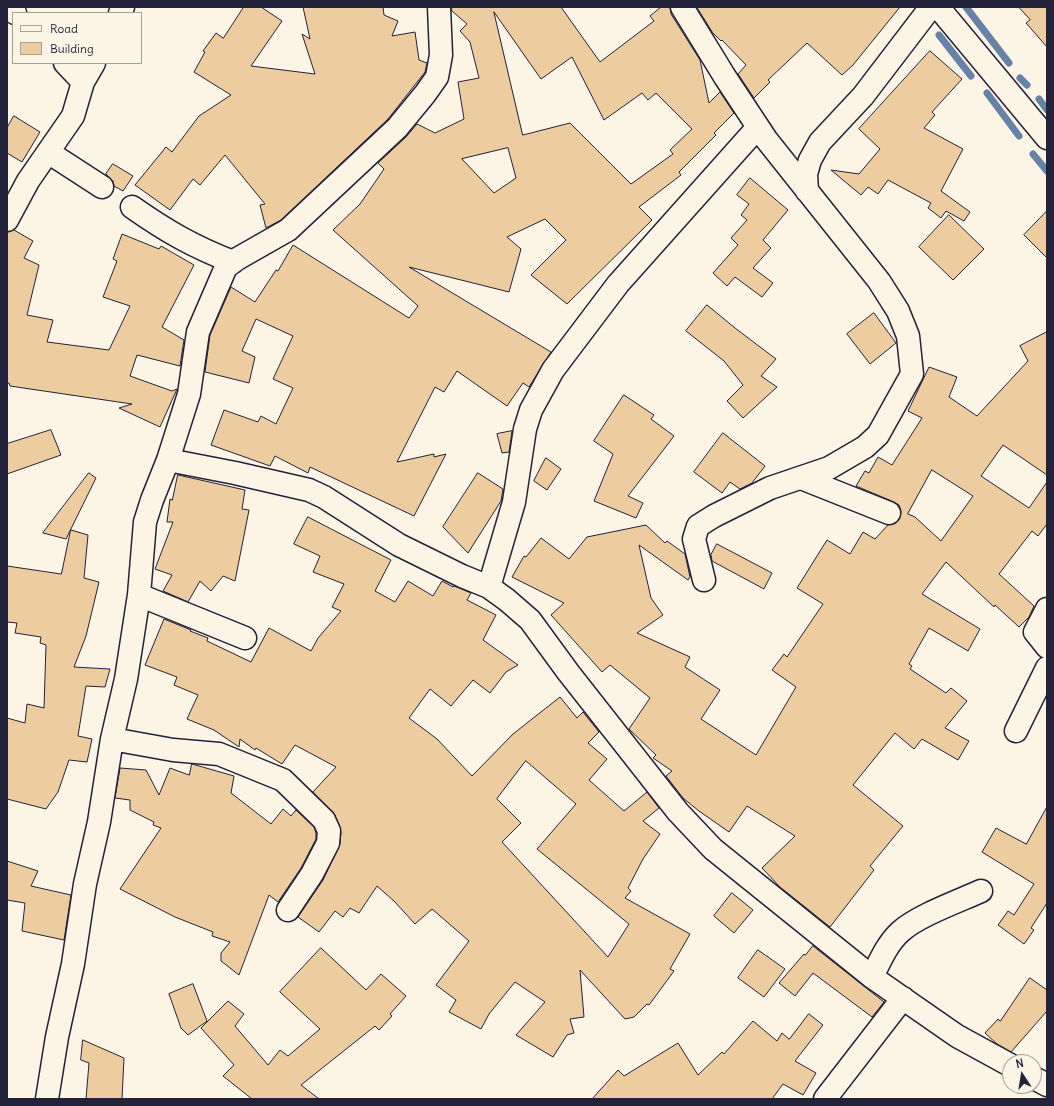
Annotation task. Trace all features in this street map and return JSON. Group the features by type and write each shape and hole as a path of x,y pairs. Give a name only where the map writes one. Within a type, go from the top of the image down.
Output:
{"street":[{"path":"47,1099 85,884 99,822 112,739 126,680 139,595 145,522 168,460 189,394 198,332 221,275 226,267 288,230 397,128 425,94 437,77 441,55 439,7"},
{"path":"682,7 725,78 758,127 878,281 898,311 908,336 912,374 878,435 865,447 829,468 770,488 714,516 698,526 694,539 704,580"},
{"path":"807,191 806,174 810,160 820,142 863,96 931,7"},
{"path":"938,7 1047,138"},
{"path":"65,64 83,82"},
{"path":"7,220 28,180 72,116 83,82 93,64"},
{"path":"489,587 514,502 526,429 531,410 552,370 618,284 758,127"},
{"path":"48,152 102,187"},
{"path":"132,207 171,234 199,249 233,262"},
{"path":"168,460 234,472 309,490 324,497 399,545 462,576 489,587 530,620 568,672 678,812 712,849 872,977 957,1036 1002,1061"},
{"path":"801,478 889,513"},
{"path":"139,595 245,638"},
{"path":"1047,609 1035,632 1047,647"},
{"path":"1016,731 1047,668"},
{"path":"112,739 173,750 219,754 283,780 324,820 328,831 328,842 325,849 312,874 288,910"},
{"path":"872,977 887,948 901,931 928,915 981,891"},
{"path":"825,1099 902,998"}],"building":[{"path":"244,7 261,7 282,21 251,66 315,74 302,34 310,39 303,7 383,7 384,15 398,21 392,36 415,32 419,60 427,63 425,72 388,119 281,220 266,228 260,205 265,204 225,155 200,185 193,179 170,210 135,185 166,147 172,152 199,116 231,95 194,72 205,52 203,51 216,33 223,38"},
{"path":"452,7 561,7 600,62 654,21 650,16 661,7 670,7 671,14 700,60 709,103 720,92 734,113 714,133 716,135 679,172 681,175 639,207 652,220 567,304 531,275 566,240 545,219 507,237 521,249 509,292 409,267 551,352 529,387 523,383 507,406 457,371 444,392 435,387 397,462 434,454 434,457 446,454 414,516 310,467 308,473 275,456 270,466 211,445 224,410 258,422 261,416 276,424 293,388 273,379 293,336 256,319 242,351 255,357 249,383 205,372 210,335 231,287 255,302 276,270 278,271 293,245 409,318 418,306 333,230 360,204 384,169 378,163 406,137 417,124 435,133 464,119 458,82 479,78 470,42 460,31 467,24 452,11","holes":["494,12 541,79 572,57 604,120 642,93 648,100 656,93 692,129 670,150 673,154 631,184 570,123 523,135","508,148 516,178 494,193 462,159"]},
{"path":"697,7 900,7 853,65 842,75 807,43 768,80 770,82 754,98 738,74 746,65 722,40 721,41 713,33"},
{"path":"1019,7 1047,7 1047,47 1026,23 1030,20"},
{"path":"930,51 962,79 932,112 935,115 924,128 963,149 941,191 970,212 964,221 946,211 941,218 928,208 931,203 888,180 878,194 868,187 861,195 831,170 859,174 880,149 859,129"},
{"path":"14,116 40,132 22,162 7,153 7,128"},
{"path":"113,164 133,176 123,191 114,186 113,181 106,174"},
{"path":"750,178 788,210 763,240 771,248 753,268 773,283 762,297 735,277 727,286 713,273 738,245 731,238 747,220 741,215 749,204 737,195"},
{"path":"1047,211 1047,258 1024,235"},
{"path":"949,215 984,249 953,280 919,247"},
{"path":"14,230 33,241 24,258 39,265 27,315 53,320 47,342 109,350 130,306 103,297 117,261 113,259 122,234 159,249 161,246 194,265 162,327 184,340 180,366 137,355 130,376 172,391 177,389 160,427 119,408 132,404 10,386 9,383 7,383 7,232"},
{"path":"707,305 776,359 761,376 777,387 743,418 727,401 743,385 724,361 686,331"},
{"path":"874,313 896,343 870,364 847,334"},
{"path":"1047,332 1047,475 1003,445 981,476 1029,508 1047,482 1047,524 1038,536 1032,531 999,574 1034,606 1029,617 1019,627 995,605 994,607 946,562 922,594 980,629 968,651 929,628 909,664 912,666 910,669 946,693 951,688 967,701 945,728 969,741 958,760 922,739 914,749 895,733 853,785 903,826 870,866 874,870 830,927 780,887 762,868 795,836 747,806 729,832 683,798 666,776 672,771 653,758 656,755 629,729 650,698 610,665 602,672 551,615 564,603 512,577 524,556 526,557 541,538 569,559 587,537 646,525 665,543 667,541 685,554 690,577 688,580 639,545 651,598 663,615 637,633 690,657 685,667 720,690 701,719 756,755 796,687 772,670 784,654 787,657 823,604 797,588 827,540 850,554 863,532 875,539 888,525 896,523 900,518 901,511 899,505 856,486 865,471 869,473 878,457 892,465 922,418 908,411 929,367 957,377 949,397 977,416 1028,361 1020,346","holes":["932,470 973,496 941,541 915,517 908,514"]},
{"path":"624,395 654,415 651,419 674,436 628,496 643,503 636,518 594,501 613,454 594,441"},
{"path":"51,430 61,455 7,474 7,444"},
{"path":"512,431 509,452 502,453 497,434"},
{"path":"723,433 765,466 752,483 740,489 730,482 722,493 694,472"},
{"path":"546,458 561,469 547,490 534,481"},
{"path":"89,473 96,478 66,539 43,533"},
{"path":"478,473 503,489 501,501 468,553 443,527"},
{"path":"178,475 245,490 242,509 249,510 235,581 223,576 211,591 200,581 188,602 163,591 172,575 155,569 173,522 167,522 170,499 172,500"},
{"path":"308,517 391,560 375,591 395,602 408,581 433,596 442,581 453,587 454,586 471,593 467,600 496,615 483,640 518,665 506,672 490,693 473,680 451,706 430,689 409,718 437,739 472,776 513,734 560,697 577,718 583,712 599,732 588,743 607,759 589,780 624,811 647,792 659,808 643,821 660,834 643,859 628,888 631,891 625,898 690,934 670,969 674,971 649,1005 647,1004 634,1017 625,1019 580,970 584,1017 570,1019 574,1033 567,1035 553,1057 516,1035 545,1002 515,982 489,1014 481,1029 449,1012 456,1000 436,985 469,941 432,909 415,924 394,901 377,886 359,913 350,908 343,917 335,911 319,932 298,917 323,880 340,844 341,832 335,815 313,792 336,767 295,745 282,764 256,748 255,750 240,739 239,747 214,730 187,719 198,695 174,685 177,677 145,665 164,619 208,638 207,641 251,662 269,628 311,651 318,638 341,611 332,607 344,584 313,572 320,556 294,544","holes":["526,761 576,804 537,849 629,924 608,957 502,842 521,823 497,799"]},
{"path":"71,530 88,535 84,578 99,582 86,636 74,667 110,669 105,687 86,686 78,736 92,739 87,762 69,760 58,792 46,809 7,799 7,718 25,723 27,704 44,708 46,645 40,643 41,637 15,633 17,623 7,622 7,566 61,574"},
{"path":"717,544 772,573 764,589 712,561 711,555"},
{"path":"192,764 234,776 231,793 271,824 283,809 291,816 296,810 314,827 316,833 316,839 301,868 278,902 269,895 239,975 221,961 221,953 230,942 212,936 213,932 175,917 120,889 161,828 153,825 154,822 130,810 130,800 115,798 120,768 146,770 159,795 170,768 189,775"},
{"path":"1047,807 1047,903 1031,928 1034,930 1024,944 998,925 1008,911 1014,915 1034,884 982,852 996,828 1026,844"},
{"path":"7,861 38,871 31,886 71,895 64,940 22,931 25,903 7,900"},
{"path":"732,893 753,910 734,933 714,916"},
{"path":"813,946 884,1002 872,1017 813,973 795,996 779,983 804,954 805,955"},
{"path":"321,948 366,990 381,974 406,996 390,1014 392,1016 379,1030 375,1026 301,1085 319,1099 252,1099 223,1076 234,1065 201,1028 228,1001 244,1014 235,1026 268,1065 280,1050 288,1056 320,1029 280,992"},
{"path":"758,950 785,969 764,997 738,978"},
{"path":"1030,978 1047,990 1047,1011 1011,1052 997,1044 985,1033 998,1019 1000,1021"},
{"path":"193,984 207,1021 188,1035 181,1028 169,994"},
{"path":"809,1014 823,1025 795,1061 816,1073 803,1095 783,1084 772,1099 592,1099 618,1070 624,1076 678,1043 698,1075 722,1052 724,1054 753,1021 777,1041 782,1033 789,1039"},
{"path":"83,1040 124,1058 122,1099 86,1099 89,1063 81,1060"}],"waterway":[{"path":"966,7 1009,63"},
{"path":"939,35 971,76"},
{"path":"1020,78 1027,85"},
{"path":"987,93 1019,136"},
{"path":"1039,99 1047,110"},
{"path":"1033,154 1047,171"}]}
